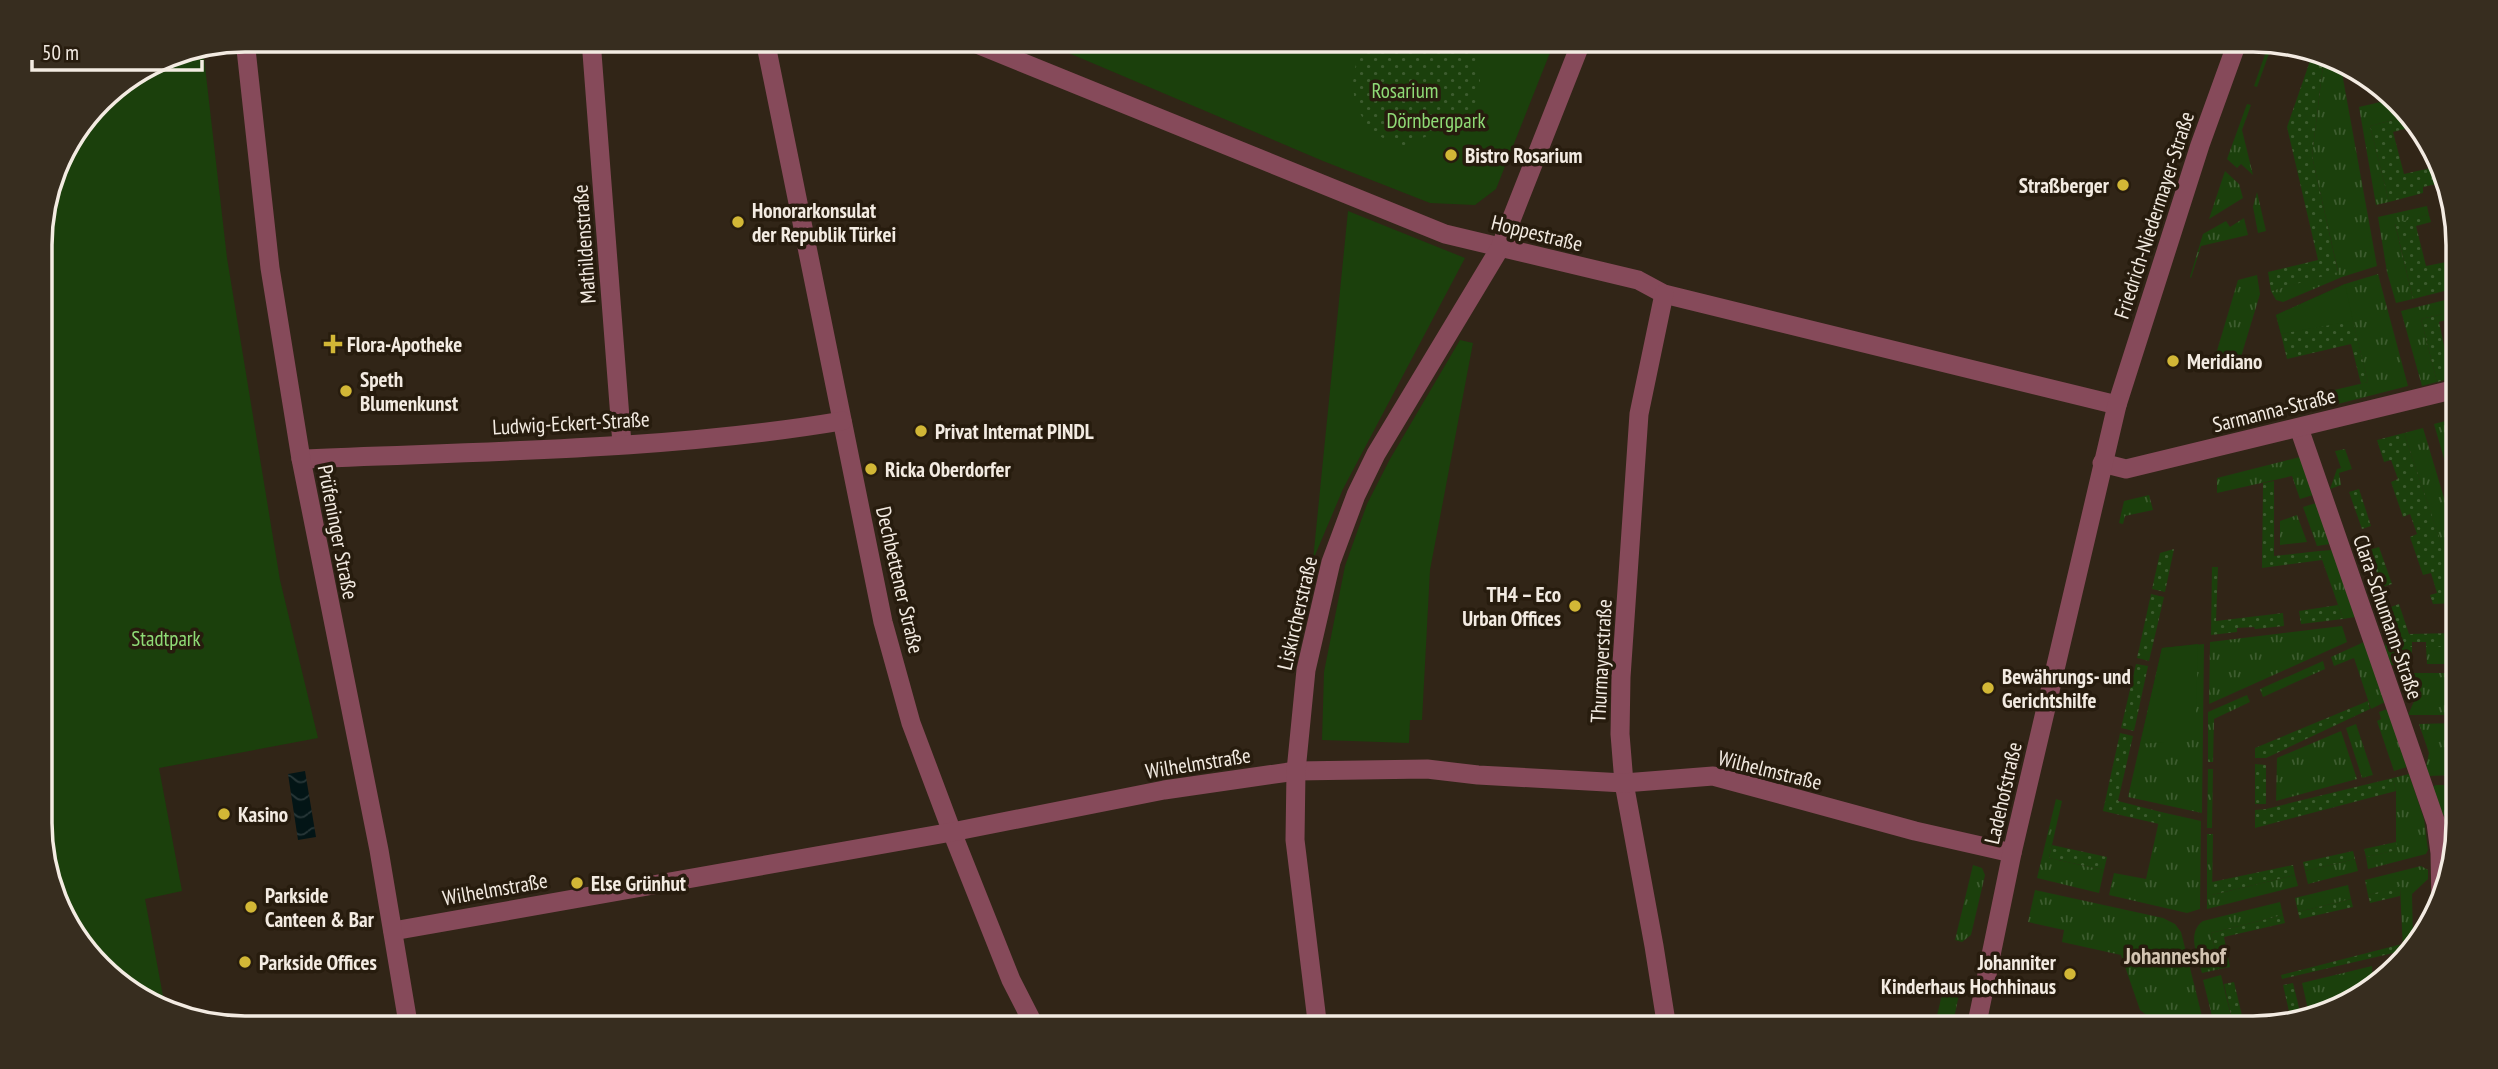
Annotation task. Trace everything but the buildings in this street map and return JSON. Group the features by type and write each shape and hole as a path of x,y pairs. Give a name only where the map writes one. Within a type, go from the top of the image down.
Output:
{"street":[{"name":"Liskircherstraße","path":"1317,1016 1295,840 1296,771 1306,670 1331,562 1356,495 1377,454 1500,248 1577,52"},
{"name":"Friedrich-Niedermayer-Straße","path":"2117,404 2200,145 2234,52"},
{"name":"Prüfeninger Straße","path":"246,53 270,268 301,459 377,838 407,1016"},
{"name":"Mathildenstraße","path":"592,53 622,444"},
{"name":"Dechbettener Straße","path":"768,53 883,622 911,723 1011,980 1029,1016"},
{"name":"Hoppestraße","path":"998,53 1445,234 1638,281 1664,294 2117,404"},
{"name":"Thurmayerstraße","path":"1664,294 1639,414 1621,677 1620,734 1624,783 1665,1016"},
{"name":"Sarmanna-Straße","path":"2102,463 2126,468 2446,391"},
{"name":"Ladehofstraße","path":"1978,1016 2012,853 2117,404"},
{"name":"Ludwig-Eckert-Straße","path":"301,459 622,444 777,432 842,421"},
{"name":"Clara-Schumann-Straße","path":"2299,428 2436,823 2440,867"},
{"name":"Wilhelmstraße","path":"393,931 952,832 1164,790 1296,771 1427,769 1478,775 1624,783 1713,776 1915,831 2012,853"}],"green space":[{"name":"Rosarium","path":"1360,52 1474,52 1479,67 1480,87 1472,117 1404,146 1387,140 1378,135 1360,114 1353,90"},
{"name":"Dörnbergpark","path":"1550,52 1496,189 1475,205 1430,203 1323,161 1068,53"},
{"path":"2266,53 2269,53 2257,87 2254,86"},
{"name":"Stadtpark","path":"204,57 227,258 280,580 318,738 159,768 182,891 145,899 163,998 128,977 92,941 67,897 54,849 53,233 59,195 67,172 92,128 118,100 149,78"},
{"path":"2302,59 2326,67 2342,75 2377,266 2342,277 2283,302 2276,300 2271,291 2338,271 2312,156 2323,66"},
{"path":"2310,61 2323,66 2312,156 2338,272 2271,291 2268,272 2318,260 2287,127"},
{"path":"2381,102 2398,119 2370,126 2389,202 2376,205 2359,107"},
{"path":"2247,104 2251,105 2242,130 2253,175 2241,164 2237,168 2227,159"},
{"path":"2398,119 2406,128 2393,132 2404,174 2429,168 2435,184 2423,187 2423,193 2389,202 2370,126"},
{"path":"2225,171 2239,184 2243,198 2209,219"},
{"path":"2257,192 2266,231 2258,233 2253,207"},
{"path":"2427,206 2429,215 2395,224 2413,299 2396,303 2387,272 2378,217"},
{"path":"1348,211 1465,258 1343,489 1313,560"},
{"path":"2429,215 2431,222 2416,226 2426,266 2446,262 2446,291 2413,299 2395,223"},
{"path":"2244,218 2248,235 2201,246 2191,278 2203,234 2226,221 2230,227"},
{"path":"2378,274 2408,386 2330,406 2326,392 2368,382 2353,322 2281,334 2276,315 2345,284"},
{"path":"2257,275 2260,294 2240,360 2216,354 2238,280"},
{"path":"2345,284 2353,321 2281,334 2276,315"},
{"path":"2446,300 2446,313 2421,319 2437,382 2422,386 2401,311"},
{"path":"2446,313 2446,320 2439,322 2446,355 2446,380 2437,382 2421,319"},
{"path":"2353,321 2368,382 2361,384 2351,344 2287,359 2281,334"},
{"path":"1460,340 1473,343 1430,570 1422,720 1410,720 1409,743 1322,740 1324,672 1345,566 1367,504 1390,459"},
{"path":"2446,421 2446,465 2434,424"},
{"path":"2423,428 2446,504 2446,558 2404,433"},
{"path":"2404,433 2446,557 2446,603 2433,604 2430,595 2437,593 2431,573 2423,575 2410,537 2417,534 2410,514 2403,517 2391,482 2398,479 2391,460 2384,462 2377,440"},
{"path":"2345,449 2352,469 2339,473 2341,485 2330,489 2337,469 2341,468 2335,451"},
{"path":"2300,457 2313,495 2300,499 2292,476 2217,493 2217,478"},
{"path":"2274,481 2274,556 2319,551 2322,560 2262,568 2263,483"},
{"path":"2359,489 2371,526 2362,529 2349,492"},
{"path":"2149,495 2153,510 2125,516 2123,524 2119,523 2124,501"},
{"path":"2316,503 2330,544 2317,546 2303,507"},
{"path":"2297,515 2307,542 2280,545 2280,521"},
{"path":"2379,547 2392,584 2382,587 2369,550"},
{"path":"2174,549 2165,592 2152,589 2160,553"},
{"path":"2332,550 2355,617 2343,619 2319,551"},
{"path":"2212,567 2218,567 2216,621 2283,613 2284,626 2237,628 2237,632 2211,635"},
{"path":"2151,594 2164,597 2149,661 2137,658"},
{"path":"2399,604 2409,634 2446,633 2446,647 2426,647 2426,642 2412,642 2412,647 2402,647 2388,608"},
{"path":"2338,605 2343,619 2301,624 2299,611"},
{"path":"2342,626 2347,642 2209,704 2210,642"},
{"path":"2395,629 2402,647 2412,647 2412,664 2390,665 2384,647"},
{"path":"2364,642 2385,702 2371,709 2354,658 2334,666 2331,657"},
{"path":"2198,644 2196,714 2164,742 2140,744 2162,648"},
{"path":"2204,644 2202,813 2128,797 2162,648"},
{"path":"2426,647 2446,647 2446,664 2427,664"},
{"path":"2323,661 2325,669 2263,697 2260,689"},
{"path":"2136,664 2148,666 2134,731 2121,728"},
{"path":"2411,673 2446,673 2446,715 2408,715 2418,692"},
{"path":"2247,695 2250,702 2214,719 2213,762 2208,762 2208,712"},
{"path":"2368,701 2370,709 2266,758 2255,758 2255,748"},
{"path":"2387,709 2407,767 2394,771 2377,721 2381,719 2379,712"},
{"path":"2446,723 2446,775 2428,776 2426,767 2429,753 2419,724"},
{"path":"2356,724 2373,775 2362,778 2346,728"},
{"path":"2341,731 2357,779 2276,801 2277,758"},
{"path":"2120,733 2133,736 2118,801 2161,812 2159,824 2103,811"},
{"path":"2255,764 2266,765 2266,804 2255,804"},
{"path":"2208,769 2213,769 2212,828 2207,828"},
{"path":"2409,774 2424,819 2428,850 2426,854 2368,869 2366,857 2396,850 2396,791 2393,778"},
{"path":"2393,778 2396,791 2255,828 2255,810"},
{"path":"2446,785 2446,815 2442,815 2432,787"},
{"path":"2056,799 2062,801 2049,858 2104,870 2099,893 2037,878"},
{"path":"2161,812 2201,821 2200,909 2187,913 2109,895 2114,873 2146,879"},
{"path":"2207,834 2213,834 2212,895 2295,875 2298,886 2207,909"},
{"path":"2396,842 2397,850 2366,857 2364,849"},
{"path":"2052,845 2107,857 2104,870 2049,858"},
{"path":"2353,851 2355,859 2305,871 2303,862"},
{"path":"2355,859 2358,871 2308,884 2305,871"},
{"path":"1973,865 1982,868 1985,875 1971,935 1962,942 1955,940"},
{"path":"2293,865 2295,875 2212,895 2212,882"},
{"path":"2421,866 2428,870 2428,879 2412,894 2413,931 2403,945 2400,887 2368,895 2365,880"},
{"path":"2348,885 2351,899 2298,912 2295,898"},
{"path":"2400,886 2400,896 2370,903 2368,895"},
{"path":"2035,890 2163,918 2175,924 2181,932 2202,1016 2148,1016 2140,1010 2121,955 2062,942 2064,930 2028,922"},
{"path":"2351,899 2353,907 2300,919 2298,912"},
{"path":"2280,902 2283,915 2211,933 2220,969 2202,973 2194,938 2203,921"},
{"path":"2283,915 2285,923 2224,937 2230,967 2220,969 2211,933"},
{"path":"2402,944 2397,952 2282,979 2281,975"},
{"path":"2372,966 2372,975 2360,984 2338,997 2308,1008 2302,983"},
{"path":"2221,975 2231,1016 2212,1016 2203,980"},
{"path":"1945,982 1961,985 1955,1016 1937,1016"},
{"path":"2234,982 2242,1016 2231,1016 2224,984"},
{"path":"2293,983 2300,1010 2289,1013 2283,985"}],"water":[{"path":"305,771 316,837 298,840 288,774"}],"place":[{"name":"Bistro Rosarium","path":"1451,155"},
{"name":"Straßberger","path":"2123,185"},
{"name":"Honorarkonsulat der Republik Türkei","path":"738,222"},
{"name":"Flora-Apotheke","path":"333,344"},
{"name":"Meridiano","path":"2173,361"},
{"name":"Speth Blumenkunst","path":"346,391"},
{"name":"Privat Internat PINDL","path":"921,431"},
{"name":"Ricka Oberdorfer","path":"871,469"},
{"name":"TH4 – Eco Urban Offices","path":"1575,606"},
{"name":"Bewährungs- und Gerichtshilfe","path":"1988,688"},
{"name":"Kasino","path":"224,814"},
{"name":"Else Grünhut","path":"577,883"},
{"name":"Parkside Canteen & Bar","path":"251,907"},
{"name":"Parkside Offices","path":"245,962"},
{"name":"Johanniter Kinderhaus Hochhinaus","path":"2070,974"}],"district":[{"name":"Johanneshof","path":"2175,955"}]}
